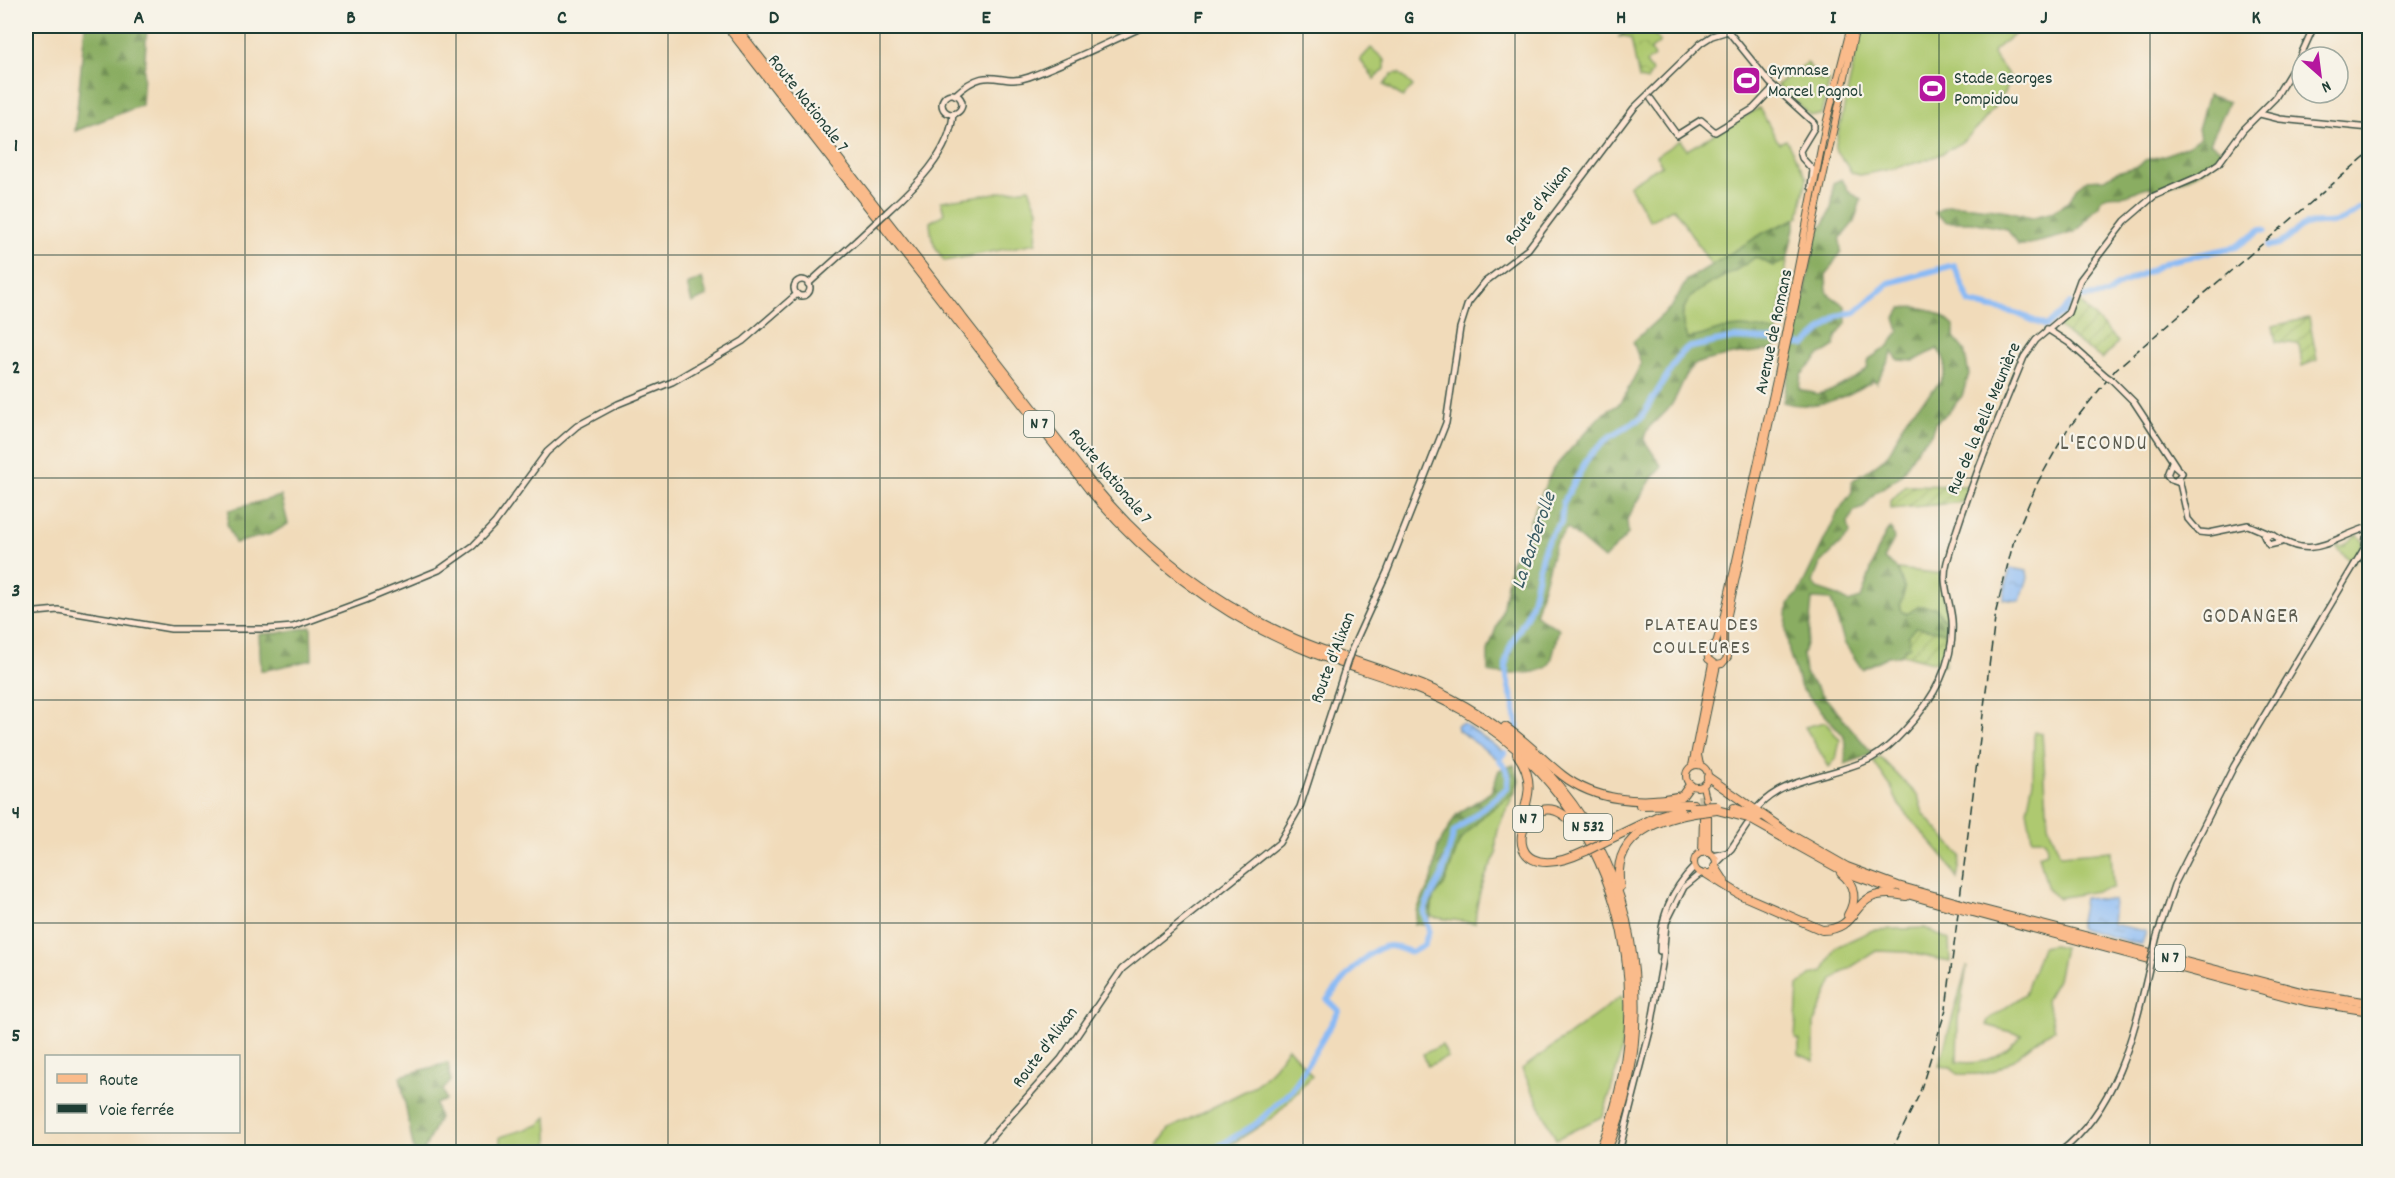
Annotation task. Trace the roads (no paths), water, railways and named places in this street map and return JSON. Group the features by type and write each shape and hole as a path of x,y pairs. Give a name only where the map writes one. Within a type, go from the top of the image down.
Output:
{"highway":[{"name":"Route Nationale 7","path":"727,26 1089,489 1151,554 1199,592 1257,627 1312,652 1434,696 1475,718 1509,743"},
{"name":"Route Nationale 7","path":"735,26 1092,484 1146,542 1204,589 1263,624 1311,646 1421,684 1476,712 1528,753"},
{"name":"N 7","path":"1476,712 1515,734 1562,775 1607,800 1693,808 1727,807 1756,815 1820,853 1867,875 1954,904 2306,1001 2370,1011"},
{"name":"N 7","path":"1509,743 1525,767 1530,783 1528,802 1517,834 1518,845 1524,856 1537,865 1551,867 1663,817 1693,808"},
{"name":"N 532","path":"1509,743 1536,768 1563,800 1585,833 1600,865 1624,934 1630,973 1630,1011 1623,1074 1599,1152"},
{"name":"N 532","path":"1528,753 1561,788 1592,834 1613,879 1625,915 1634,963 1635,1032 1627,1085 1608,1150"},
{"path":"1708,777 1784,831"},
{"name":"N 7","path":"1588,790 1622,799 1657,800 1682,796 1697,786"},
{"name":"N 7","path":"1717,807 1748,818 1822,861 1875,884 1928,901"},
{"name":"N 7","path":"1625,915 1618,875 1620,856 1626,845 1638,835 1693,808"},
{"name":"N 7","path":"1587,852 1559,862 1541,863 1523,848 1521,838 1523,828 1528,819 1539,812 1548,810 1561,813 1578,829 1600,865"},
{"path":"1715,866 1729,885 1809,923 1824,927 1845,919 1853,906 1854,894 1846,876 1822,861"},
{"name":"N 7","path":"1704,874 1738,894 1822,930 1835,929 1845,924 1862,903 1874,894 1892,893 1954,904"},
{"name":"N 7","path":"1972,909 2305,993 2370,1003"}],"main road":[{"name":"Avenue de Romans","path":"1748,514 1809,203 1851,26"},
{"name":"Avenue de Romans","path":"1715,664 1728,657 1720,644 1856,26"},
{"name":"Avenue de Romans","path":"1715,664 1707,656 1707,650 1720,644"},
{"name":"Avenue de Romans","path":"1697,786 1686,776 1696,766 1715,664"},
{"path":"1696,766 1706,770 1708,777 1697,786 1703,797"},
{"path":"1705,854 1715,866 1704,874 1694,867 1705,854 1706,817"}],"street":[{"path":"955,95 961,100 962,106 959,112 953,114 944,110 942,104 947,96 955,95 968,84 982,78 1026,78 1145,26"},
{"name":"Rue de la Belle Meunière","path":"1758,807 1777,791 1864,761 1880,753 1913,721 1938,685 1946,668 1952,634 1952,618 1945,592 1946,564 1970,486 2024,357 2047,329 2068,312 2080,280 2125,221 2154,196 2212,170 2243,130 2260,114 2295,67 2314,26"},
{"name":"Route d'Alixan","path":"978,1152 1061,1059 1122,969 1279,843 1300,807 1351,651 1387,572 1446,423 1460,328 1468,303 1485,282 1528,249 1627,117 1701,43 1712,36 1728,31 1774,87"},
{"path":"1651,99 1677,135 1701,120 1715,132 1753,109 1774,87 1814,123 1814,128 1800,149 1800,156 1813,170 1809,203"},
{"path":"808,284 911,189 936,158 948,138 953,114"},
{"path":"2260,114 2280,119 2370,128"},
{"path":"1806,161 1815,159 1825,128"},
{"path":"26,613 58,610 171,629 293,627 439,570 473,546 495,523 547,452 577,426 618,404 672,382 743,341 797,294 807,295 810,288 802,280 797,283 795,290 797,294"},
{"path":"2047,329 2069,343 2134,402 2173,465 2182,473 2178,481 2188,519 2199,532 2209,533 2248,525 2266,535 2274,535 2278,542"},
{"path":"2173,465 2168,475 2178,481"},
{"path":"2060,1152 2074,1142 2109,1093 2126,1054 2157,936 2174,885 2205,830 2234,766 2272,701 2311,642 2367,537 2356,531 2318,548 2306,549 2278,542 2268,545 2266,535"},
{"path":"1715,866 1747,825"},
{"path":"1705,854 1727,852"},
{"path":"1661,971 1659,937 1664,915 1678,886 1694,867"},
{"path":"1619,1152 1635,1092 1661,971 1668,916 1684,887 1704,874"}],"water":[{"path":"2010,568 2027,571 2028,578 2020,601 2003,599"},
{"path":"1463,723 1505,753 1499,760 1458,730 1457,725"},
{"path":"2084,898 2114,900 2112,924 2146,931 2142,945 2079,928"}],"waterway":[{"name":"La Barberolle","path":"2268,246 2282,242 2303,226 2341,220 2370,202"},
{"name":"La Barberolle","path":"2081,297 2107,295 2117,286 2169,261 2236,247 2261,229 2265,230"},
{"name":"La Barberolle","path":"1954,265 1970,303 2016,313 2046,326 2064,312 2070,303"},
{"name":"La Barberolle","path":"1796,344 1805,345 1837,316 1855,312 1889,283 1950,266"},
{"name":"La Barberolle","path":"1517,728 1506,661 1532,602 1547,542 1561,523 1563,503 1589,456 1608,438 1641,418 1681,353 1687,348 1734,338 1775,340"},
{"name":"La Barberolle","path":"1209,1152 1256,1124 1293,1089 1339,1011 1327,1000 1363,960 1381,948 1389,946 1412,952 1424,945 1429,930 1424,913 1442,876 1454,832 1507,788 1507,773 1499,760 1505,753"}],"tunnel":[{"path":"1700,795 1702,809"}],"railway":[{"path":"1891,1152 1919,1095 1946,1009 1996,611 2015,536 2038,482 2067,430 2116,369 2370,152"}],"place":[{"name":"Gymnase Marcel Pagnol","path":"1747,81"},
{"name":"Stade Georges Pompidou","path":"1933,89"}],"district":[{"name":"L'ECONDU","path":"2104,445"},
{"name":"GODANGER","path":"2251,618"},
{"name":"PLATEAU DES COULEURES","path":"1702,638"}]}
